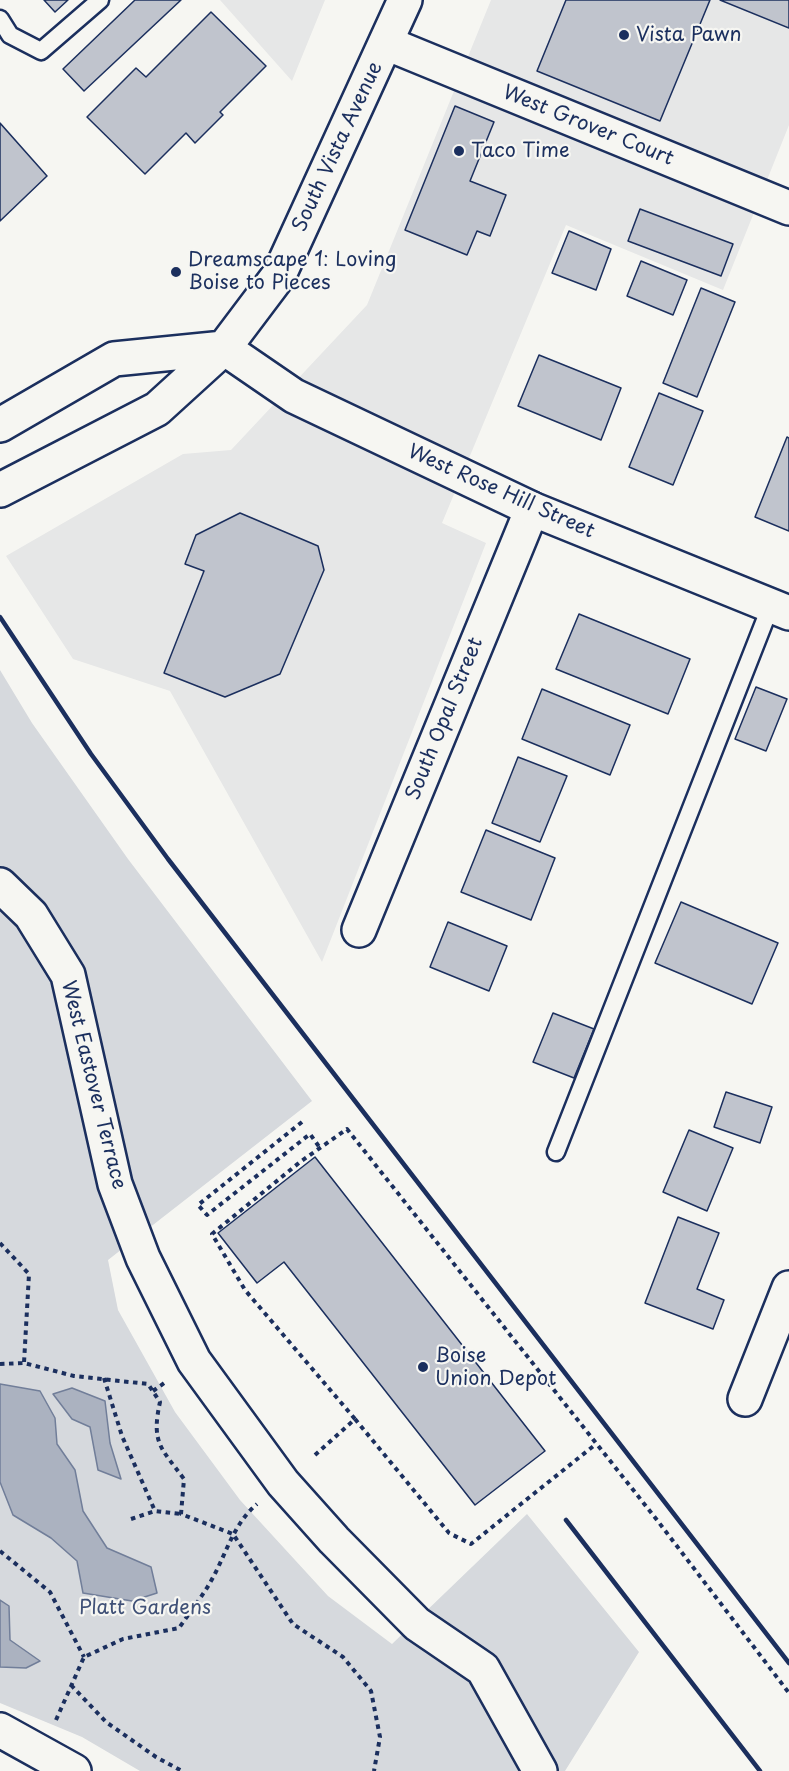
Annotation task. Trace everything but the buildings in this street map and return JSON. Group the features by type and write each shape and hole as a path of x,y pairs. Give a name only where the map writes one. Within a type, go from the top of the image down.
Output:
{"street":[{"name":"South Vista Avenue","path":"0,490 157,409 224,348 279,275 405,0"},
{"name":"West Grover Court","path":"386,44 789,208"},
{"path":"0,425 114,359 224,348"},
{"name":"West Rose Hill Street","path":"224,348 294,396 532,509 780,609"},
{"name":"South Opal Street","path":"359,930 532,509"},
{"name":"West Eastover Terrace","path":"0,885 31,915 68,975 115,1184 143,1258 194,1361 283,1483 417,1624 483,1669 540,1771"},
{"path":"745,1399 789,1288"},
{"path":"7,1739 74,1771"}],"lane":[{"path":"0,19 10,35 41,51 100,0"},
{"path":"556,1152 780,609"}],"path":[{"path":"302,1122 198,1204 207,1215 310,1134 320,1148"},
{"path":"596,1444 471,1544 449,1533 245,1290 212,1234 347,1129 596,1444 789,1693"},
{"path":"0,1243 29,1274 24,1363"},
{"path":"0,1364 24,1363 74,1376 148,1384 160,1402 155,1426 158,1444 184,1479 181,1514"},
{"path":"104,1378 123,1436 155,1511"},
{"path":"315,1455 355,1419"},
{"path":"56,1721 84,1657 123,1639 179,1628 212,1581 233,1534 248,1512 283,1483"},
{"path":"131,1519 155,1511 181,1514 233,1534 293,1624 343,1657 371,1691 380,1737 374,1771"},
{"path":"0,1551 50,1592 84,1657"},
{"path":"71,1685 106,1722 156,1757 182,1771"}],"shaded area":[{"path":"220,0 325,0 292,81"},
{"path":"491,0 789,0 789,125 723,290 566,225 442,523 486,543 322,962 170,691 73,659 6,556 183,454 231,450 367,305"},
{"path":"0,1384 40,1391 55,1418 57,1444 75,1470 83,1511 107,1548 151,1567 157,1593 132,1601 83,1593 77,1561 51,1538 13,1515 0,1482"},
{"path":"72,1388 105,1401 110,1443 121,1479 98,1470 90,1427 72,1419 53,1394"},
{"path":"0,1600 9,1606 10,1640 40,1661 26,1668 0,1667"}],"green space":[{"name":"Platt Gardens","path":"0,670 32,723 128,859 312,1101 108,1260 118,1310 175,1412 240,1500 328,1596 392,1644 527,1514 639,1652 565,1771 140,1771 82,1737 0,1703"}],"railway":[{"path":"0,617 91,754 168,859 789,1663"},
{"path":"566,1520 760,1771"}],"place":[{"name":"Vista Pawn","path":"624,35"},
{"name":"Taco Time","path":"459,151"},
{"name":"Dreamscape 1: Loving Boise to Pieces","path":"176,272"},
{"name":"Boise Union Depot","path":"423,1367"}]}
